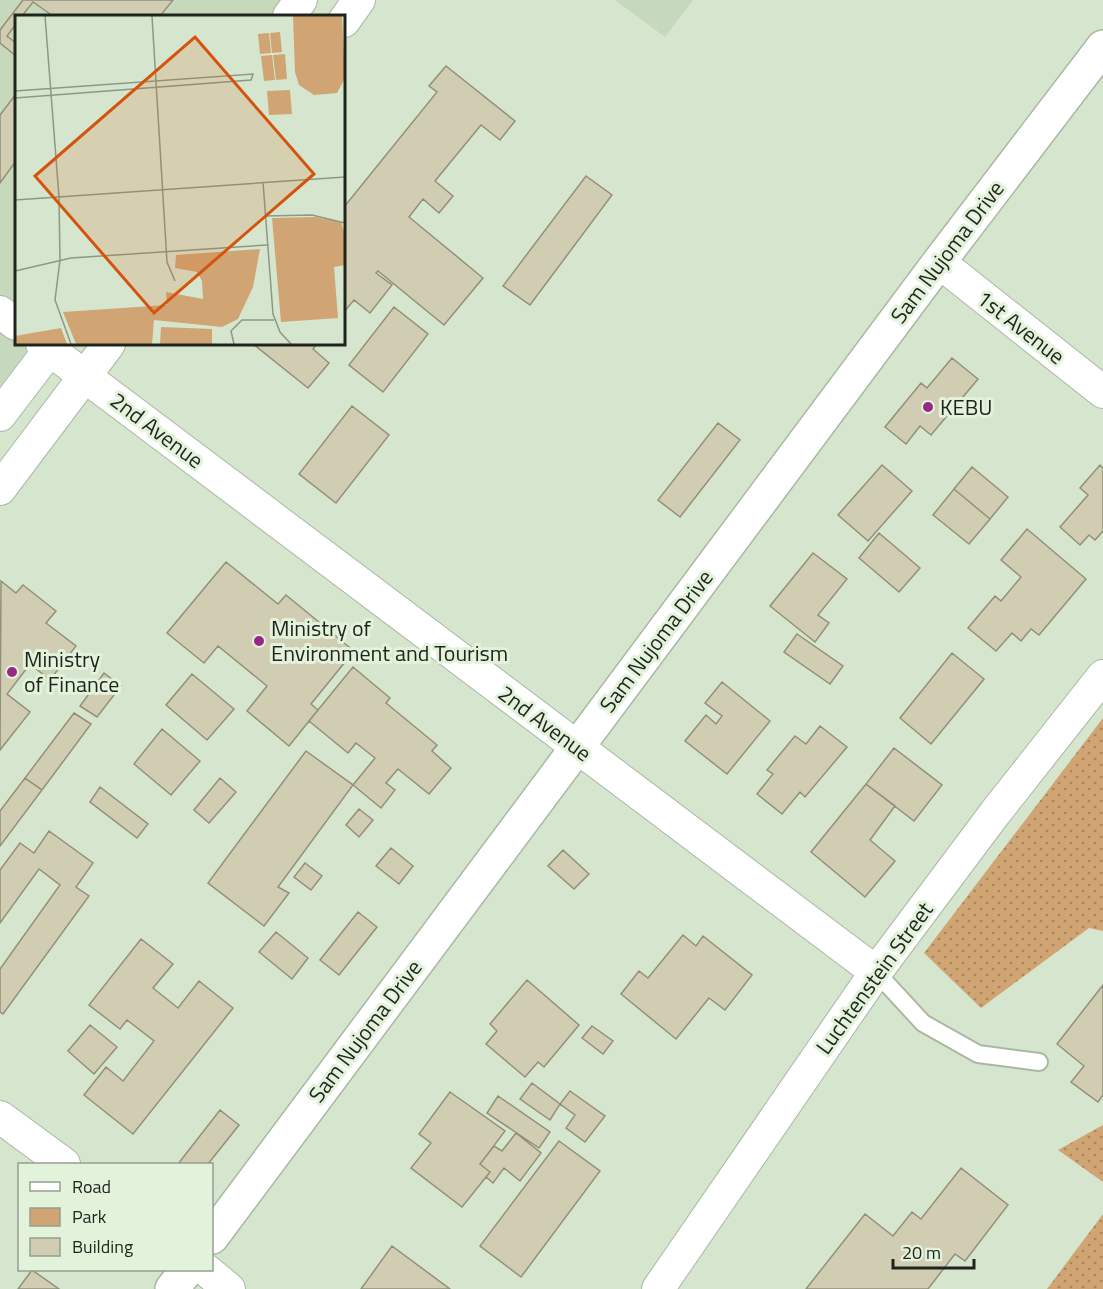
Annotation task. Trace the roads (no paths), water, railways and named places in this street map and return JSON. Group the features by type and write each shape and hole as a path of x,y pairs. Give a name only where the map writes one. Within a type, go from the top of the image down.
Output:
{"main road":[{"name":"Sam Nujoma Drive","path":"213,1236 939,262 1103,47"},
{"path":"172,1289 186,1271"}],"street":[{"path":"290,15 301,0"},
{"path":"345,20 359,0"},
{"name":"1st Avenue","path":"939,262 1103,392"},
{"path":"0,312 15,323"},
{"path":"0,415 48,345"},
{"name":"2nd Avenue","path":"48,345 576,748 876,972"},
{"path":"0,489 108,345"},
{"name":"Luchtenstein Street","path":"658,1289 876,972 995,813 1103,676"},
{"path":"0,1118 63,1163"},
{"path":"208,1271 229,1289"}],"lane":[{"path":"876,972 923,1023 978,1054 1039,1062"}],"place":[{"name":"KEBU","path":"928,407"},
{"name":"Ministry of Environment and Tourism","path":"259,641"},
{"name":"Ministry of Finance","path":"12,672"}]}
